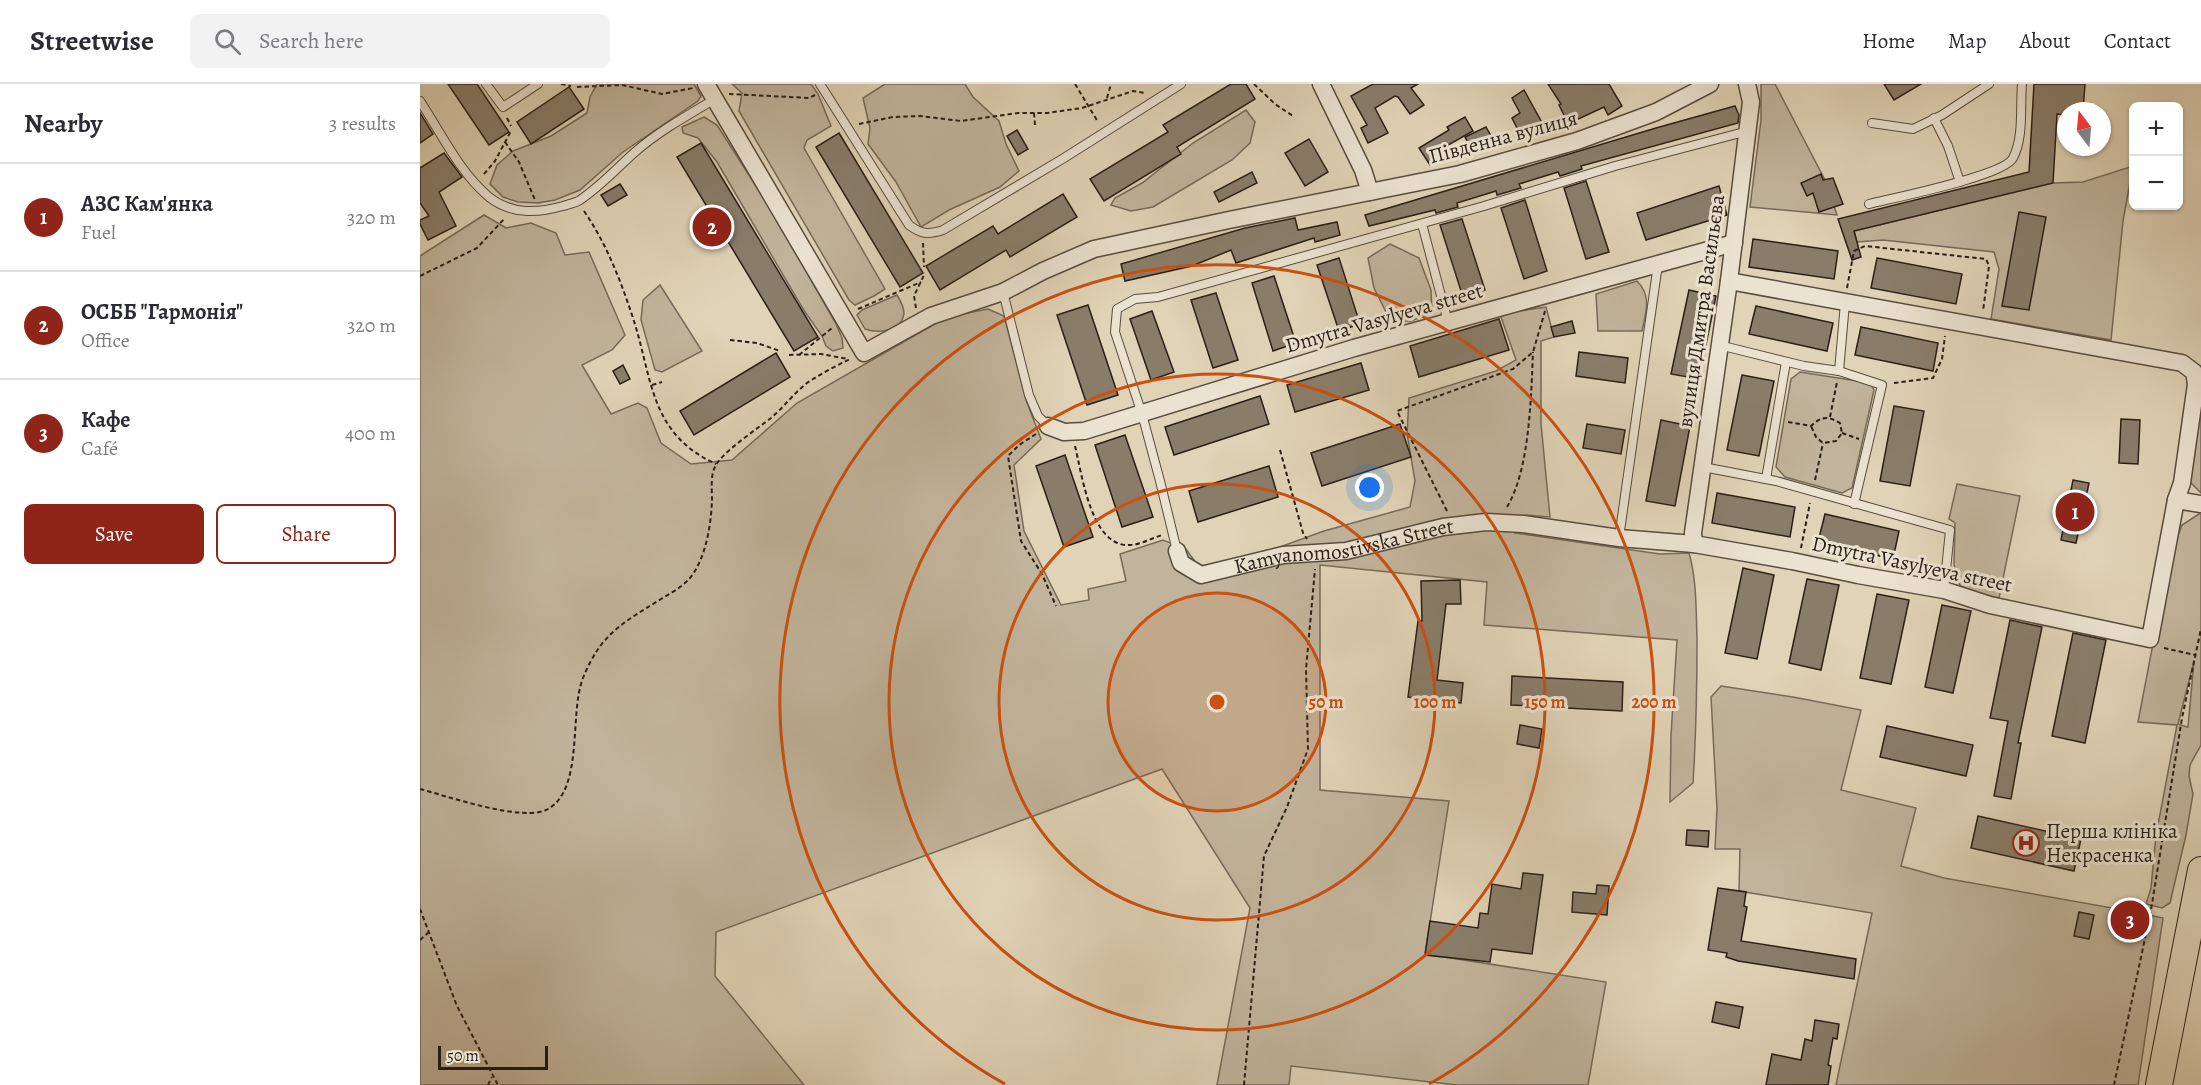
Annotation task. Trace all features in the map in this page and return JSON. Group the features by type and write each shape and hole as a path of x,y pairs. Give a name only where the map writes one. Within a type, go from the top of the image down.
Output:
{"main road":[{"path":"2160,1085 2201,870"}],"street":[{"name":"Південна вулиця","path":"856,356 931,316 1004,291 1043,271 1095,249 1460,174 1577,141 1656,112 1710,84"},
{"name":"вулиця Дмитра Васильєва","path":"1694,544 1702,467 1748,131 1751,102 1747,84"},
{"path":"701,86 719,96 843,317 856,356"},
{"path":"1325,86 1370,192"},
{"name":"Dmytra Vasylyeva street","path":"1046,424 1064,432 1084,432 1354,348 1734,243"},
{"name":"Dmytra Vasylyeva street","path":"1619,538 1694,544 1798,562 1944,590 1990,605 2150,639 2176,500 2182,483 2196,384 2194,372 2182,363 1729,281"},
{"path":"2176,500 2201,504"},
{"name":"Kamyanomostivska Street","path":"1177,551 1181,563 1201,575 1283,555 1346,551 1443,527 1497,523 1523,524 1619,538"}],"lane":[{"path":"486,84 502,106 538,84"},
{"path":"823,88 909,225 930,235 943,230 1181,84"},
{"path":"1872,123 1913,129 1989,84"},
{"path":"1869,204 1960,182 1997,170 2012,161 2018,145 2022,84"},
{"path":"420,101 476,184 491,198 512,209 531,212 545,211 578,201 604,181 636,151 719,96"},
{"path":"1935,118 1948,146 1960,182"},
{"path":"1177,551 1142,414 1115,332 1117,309 1135,299 1158,297 1422,224 1615,165 1748,131"},
{"path":"1422,224 1448,322"},
{"path":"1619,538 1658,264"},
{"path":"1004,291 1029,395 1038,416 1046,424"},
{"path":"1839,371 1845,303"},
{"path":"1719,345 1786,362 1839,371 1882,385 1854,504"},
{"path":"1766,480 1786,362"},
{"path":"1702,467 1766,480 1950,530 1944,590"}],"path":[{"path":"561,84 571,86"},
{"path":"577,87 622,84 662,94 701,86"},
{"path":"629,87 632,84"},
{"path":"1075,84 1104,132"},
{"path":"1107,98 1111,84"},
{"path":"1254,84 1275,104 1293,116"},
{"path":"719,96 741,93 809,98 823,88"},
{"path":"848,129 866,122 893,117 920,116 961,121 996,115 1047,113 1088,106 1133,91 1160,98"},
{"path":"1034,113 1035,125"},
{"path":"476,184 495,161 511,131"},
{"path":"505,142 519,162 534,198 545,211"},
{"path":"578,201 601,237 625,295 651,385 664,420 671,431 693,452 716,464"},
{"path":"420,276 477,248 512,209"},
{"path":"924,233 924,267"},
{"path":"1845,303 1854,251 1865,246 1986,259 1989,266 1980,327"},
{"path":"919,322 914,296 924,273"},
{"path":"799,355 829,332 843,317 872,302 921,282"},
{"path":"1497,523 1509,505 1519,473 1528,429 1533,352 1550,294"},
{"path":"1882,385 1933,378 1942,359 1947,321"},
{"path":"730,340 757,343 780,351"},
{"path":"1456,526 1397,411 1513,369 1533,352"},
{"path":"789,355 856,356"},
{"path":"420,789 514,812 542,812 555,804 569,778 578,695 583,678 604,639 681,586 694,573 703,553 709,530 713,475 716,464 774,415 806,384 856,356"},
{"path":"1830,417 1839,371"},
{"path":"651,385 662,381"},
{"path":"1830,417 1840,423 1842,433 1836,441 1823,443 1816,437 1811,426 1818,419 1830,417"},
{"path":"1776,420 1811,426"},
{"path":"1046,424 1036,436 1019,445 1008,456 1021,540 1042,574 1056,606"},
{"path":"1071,431 1098,526 1110,541 1130,546 1172,532"},
{"path":"1842,433 1869,442"},
{"path":"1798,562 1823,443"},
{"path":"1244,1085 1264,856 1287,807 1308,749 1306,669 1317,553 1303,533 1280,450"},
{"path":"2114,1085 2151,910 2178,741 2201,628"},
{"path":"2161,647 2195,656"},
{"path":"420,909 457,1006 498,1085"},
{"path":"420,940 430,932"},
{"path":"488,1085 493,1076"}],"shaded area":[{"path":"597,84 694,84 701,96 698,101 623,152 580,190 555,200 538,203 518,202 503,197 490,184 497,165 513,151 551,136 587,113 590,97"},
{"path":"732,84 811,84 818,94 831,126 807,140 804,148 885,289 855,305 849,300 739,111 742,93"},
{"path":"885,84 965,84 973,97 999,121 1006,144 1019,171 1000,187 949,210 921,227 896,182 868,144 870,128 863,98"},
{"path":"1761,84 1775,84 1825,180 1837,215 1750,207 1761,120"},
{"path":"1246,110 1255,122 1250,143 1232,160 1153,207 1131,211 1111,205 1115,198 1142,183 1193,143"},
{"path":"704,117 717,125 772,211 836,324 842,338 843,348 833,351 826,346 717,162 698,138 683,133 682,127"},
{"path":"2129,167 2129,188 2123,221 2111,340 1991,319 1999,269 1994,252 1883,240 1857,242 1854,231 2053,183 2083,182"},
{"path":"484,215 506,228 531,223 556,233 565,255 589,252 625,335 612,350 582,365 611,414 638,403 647,408 661,443 691,464 732,460 797,403 947,317 988,309 1004,316 1026,400 1041,439 1014,465 1024,531 1061,605 1089,600 1088,589 1126,581 1120,554 1163,540 1186,549 1199,567 1241,561 1324,531 1410,507 1415,481 1407,434 1409,398 1496,371 1516,360 1500,314 1546,307 1554,337 1541,341 1541,424 1550,517 1526,515 1515,533 1660,554 1689,553 1695,585 1697,640 1693,783 1670,802 1671,735 1677,640 1484,625 1487,582 1320,565 1320,790 1449,801 1425,954 1606,982 1588,1085 1457,1085 1291,1066 1289,1085 1217,1085 1250,908 1162,769 716,932 715,976 804,1085 420,1085 420,256"},
{"path":"1390,244 1419,258 1431,290 1432,313 1411,321 1391,322 1374,288 1368,258"},
{"path":"1637,281 1645,292 1646,298 1642,331 1598,331 1596,294"},
{"path":"660,285 702,351 662,372 655,370 641,320 643,300"},
{"path":"897,295 904,313 899,324 883,331 865,329 857,315 862,310"},
{"path":"1800,372 1870,383 1874,390 1852,488 1842,493 1785,477 1776,467 1791,379"},
{"path":"2201,386 2201,493 2189,481"},
{"path":"1957,484 2020,496 1999,598 1961,589 1954,565 1955,523 1949,519"},
{"path":"2201,514 2201,745 2190,765 2189,776 2193,794 2170,903 2162,908 2146,904 2151,888 2156,835 2177,725 2138,722 2169,560 2182,525","holes":["2194,661 2188,727 2178,724"]},
{"path":"1721,686 1861,710 1841,790 1916,808 1901,866 1944,878 2118,909 2115,931 2140,935 2144,914 2163,918 2138,1085 1836,1085 1872,913 1739,891 1740,849 1715,849 1717,809 1711,697"}],"building":[{"path":"448,84 477,84 509,132 489,145"},
{"path":"1231,84 1246,84 1255,99 1177,147 1181,154 1104,201 1090,179 1168,132 1163,125"},
{"path":"1373,84 1418,84 1411,88 1424,105 1410,114 1395,96 1375,108 1388,133 1368,143 1361,128 1367,125 1351,96"},
{"path":"1548,84 1609,84 1622,106 1608,115 1604,107 1574,121 1571,114 1565,117 1559,105 1561,104"},
{"path":"1884,84 1921,84 1894,100"},
{"path":"2034,84 2085,84 2084,102 2057,102 2053,183 1854,231 1861,257 1852,260 1838,219 2029,172"},
{"path":"569,87 584,109 531,144 517,122"},
{"path":"1524,90 1545,128 1523,140 1512,118 1520,113 1512,98"},
{"path":"1735,106 1739,115 1738,123 1581,166 1582,169 1560,176 1558,172 1519,184 1521,188 1497,195 1496,191 1457,203 1458,207 1436,213 1435,210 1369,226 1365,215 1656,128"},
{"path":"420,113 433,134 420,143"},
{"path":"1465,117 1473,131 1441,149 1445,156 1430,165 1419,148 1449,130 1447,127"},
{"path":"1486,127 1494,141 1473,152 1465,137"},
{"path":"1017,130 1028,149 1018,155 1007,136"},
{"path":"839,133 923,273 900,287 816,147"},
{"path":"1309,139 1328,172 1305,186 1285,153"},
{"path":"701,143 818,337 794,351 677,157"},
{"path":"444,153 462,177 439,192 456,226 428,240 420,224 420,220 429,216 420,203 420,168"},
{"path":"1252,172 1257,183 1219,202 1214,192"},
{"path":"1821,174 1823,180 1833,178 1843,204 1819,212 1813,193 1807,196 1801,183"},
{"path":"1586,181 1609,252 1586,259 1564,188"},
{"path":"620,184 627,195 608,206 601,195"},
{"path":"1719,186 1727,215 1646,240 1637,213"},
{"path":"1063,194 1077,217 1010,257 1006,250 940,290 926,266 993,226 998,234"},
{"path":"1525,200 1547,271 1524,279 1501,208"},
{"path":"2019,212 2046,217 2029,310 2002,306"},
{"path":"1295,218 1298,230 1337,222 1340,235 1315,242 1314,238 1236,263 1231,250 1192,266 1125,281 1121,264 1245,228"},
{"path":"1462,219 1485,290 1463,297 1440,225"},
{"path":"1753,239 1838,251 1834,279 1749,267"},
{"path":"1339,258 1360,324 1339,331 1317,265"},
{"path":"1877,258 1962,274 1956,304 1871,288"},
{"path":"1274,276 1296,343 1273,351 1252,283"},
{"path":"1689,290 1716,296 1699,379 1671,374"},
{"path":"1216,293 1238,360 1213,368 1191,300"},
{"path":"1088,305 1118,395 1087,405 1057,315"},
{"path":"1756,306 1833,323 1827,351 1749,334"},
{"path":"1152,311 1174,372 1151,380 1130,319"},
{"path":"1499,319 1509,350 1419,377 1410,346"},
{"path":"1572,321 1575,333 1554,337 1551,327"},
{"path":"1861,327 1938,343 1933,371 1855,355"},
{"path":"1579,352 1628,358 1625,383 1576,376"},
{"path":"776,353 790,377 694,435 680,411"},
{"path":"1361,363 1369,390 1295,412 1287,385"},
{"path":"623,365 630,379 620,384 613,371"},
{"path":"1742,375 1774,381 1759,456 1727,450"},
{"path":"1260,396 1269,424 1174,455 1165,427"},
{"path":"1894,406 1924,411 1910,486 1880,481"},
{"path":"2121,419 2140,420 2138,464 2119,463"},
{"path":"1661,420 1690,426 1675,506 1646,501"},
{"path":"1400,424 1411,457 1322,486 1311,453"},
{"path":"1587,424 1625,430 1621,454 1583,448"},
{"path":"1125,435 1153,517 1122,527 1095,445"},
{"path":"1065,455 1093,537 1064,547 1036,466"},
{"path":"1269,466 1278,497 1198,522 1189,491"},
{"path":"2073,480 2089,483 2076,543 2061,540"},
{"path":"1717,493 1795,507 1790,537 1712,523"},
{"path":"1825,514 1899,531 1893,559 1818,542"},
{"path":"1743,568 1774,575 1757,659 1725,653"},
{"path":"1807,579 1839,585 1821,670 1789,663"},
{"path":"1460,580 1461,604 1446,604 1437,680 1463,683 1461,703 1408,697 1418,621 1422,621 1421,581"},
{"path":"1877,594 1909,600 1891,684 1860,678"},
{"path":"1942,605 1971,611 1953,693 1925,687"},
{"path":"2010,620 2042,627 2018,743 2021,743 2011,799 1994,796 2008,721 1990,718"},
{"path":"2073,633 2106,640 2085,743 2052,736"},
{"path":"1512,676 1623,682 1622,711 1511,705"},
{"path":"1520,725 1542,729 1539,748 1517,744"},
{"path":"1887,726 1973,745 1966,776 1880,757"},
{"name":"Перша клініка Некрасенка","path":"1978,816 2081,839 2074,871 1971,848"},
{"path":"1687,830 1709,831 1708,847 1686,845"},
{"path":"1523,873 1543,875 1532,954 1492,949 1490,962 1425,955 1430,921 1478,928 1480,913 1488,914 1492,884 1521,889"},
{"path":"1597,885 1609,886 1607,915 1572,912 1573,892 1596,894"},
{"path":"1718,888 1746,892 1744,906 1747,907 1741,941 1856,959 1854,979 1738,961 1726,957 1727,953 1708,950"},
{"path":"2118,909 2144,914 2140,935 2114,931"},
{"path":"2079,912 2094,915 2089,939 2074,936"},
{"path":"1716,1002 1743,1007 1739,1028 1712,1022"},
{"path":"1815,1020 1839,1024 1837,1039 1833,1038 1828,1065 1831,1066 1828,1085 1766,1085 1772,1054 1801,1060 1805,1039 1812,1041"}],"place":[{"name":"ОСББ \"Гармонія\"","path":"712,227"},
{"name":"АЗС Кам'янка","path":"2075,512"},
{"name":"Перша клініка Некрасенка","path":"2026,843"},
{"name":"Кафе","path":"2130,920"}]}
